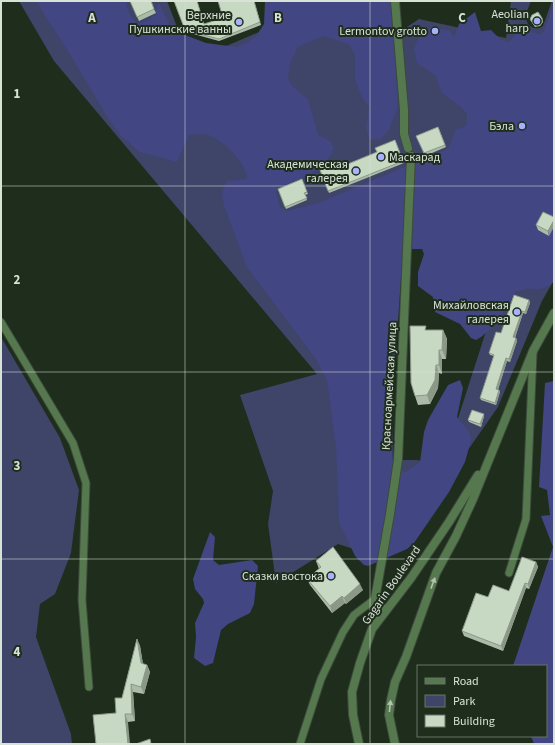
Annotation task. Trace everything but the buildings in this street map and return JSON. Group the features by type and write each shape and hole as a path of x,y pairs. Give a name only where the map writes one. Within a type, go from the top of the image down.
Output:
{"street":[{"name":"Красноармейская улица","path":"374,599 390,514 398,460 410,152 404,134 404,110 394,1"},
{"name":"Gagarin Boulevard","path":"395,744 389,715 390,700 395,682 406,657 436,573 456,536 534,351 554,313"},
{"name":"Gagarin Boulevard","path":"359,744 353,715 352,692 372,629 411,578 449,522 491,454"},
{"path":"374,599 386,610"}],"lane":[{"path":"1,322 73,443 86,483 82,600 89,687"},
{"path":"509,573 526,518 534,351"},
{"path":"300,744 321,679 343,632 354,615 374,599"}],"green space":[{"path":"19,1 167,1 181,37 210,53 266,29 387,40 419,19 506,38 511,1 531,1 526,18 530,26 538,28 543,26 552,1 554,1 554,280 542,301 498,407 433,500 385,559 338,544 276,583 268,524 273,491 240,395 317,374 54,61","holes":["391,221 514,244 443,465 417,460 383,460"]},
{"path":"1,337 60,438 79,490 71,553 55,594 40,604 36,637 71,734 72,744 1,744"}],"shaded area":[{"path":"36,1 127,1 128,10 137,24 146,21 157,14 155,11 159,3 172,30 206,43 236,47 245,44 256,36 264,24 265,1 392,1 398,106 389,130 380,139 370,140 366,128 369,107 361,95 355,79 355,55 349,44 323,36 298,47 290,63 288,77 291,85 308,99 318,135 330,141 334,148 325,163 318,169 278,188 276,192 280,207 287,211 318,203 448,149 456,129 464,127 467,123 467,114 461,107 442,93 436,76 417,63 414,49 420,34 432,27 450,31 454,37 459,24 475,12 481,31 491,30 501,40 509,42 522,26 531,32 541,34 544,31 554,2 554,281 544,288 524,289 515,292 494,325 476,340 471,338 460,324 435,312 433,297 418,286 418,272 424,254 422,249 413,249 406,254 402,263 392,411 393,469 406,472 420,462 424,432 428,420 448,385 460,380 463,388 457,417 469,432 471,440 465,462 449,492 414,543 407,549 368,566 364,565 355,556 339,522 336,447 327,380 315,358 247,267 224,206 222,194 225,184 228,181 246,179 247,175 236,156 225,145 212,136 203,134 189,135 177,162 140,152 122,137 106,115"},
{"path":"554,381 554,744 534,744 531,737 547,737 547,665 513,665 553,547 541,516 550,515 547,490 539,487 545,383"},
{"path":"210,532 215,537 213,560 219,565 252,560 258,566 254,604 250,613 228,624 221,630 213,663 205,666 194,658 196,637 195,623 204,603 203,599 195,589 193,579"}],"place":[{"name":"Aeolian harp","path":"537,21"},
{"name":"Верхние Пушкинские ванны","path":"239,22"},
{"name":"Lermontov grotto","path":"435,31"},
{"name":"Бэла","path":"522,126"},
{"name":"Маскарад","path":"381,157"},
{"name":"Академическая галерея","path":"356,171"},
{"name":"Михайловская галерея","path":"517,312"},
{"name":"Сказки востока","path":"331,576"}]}
